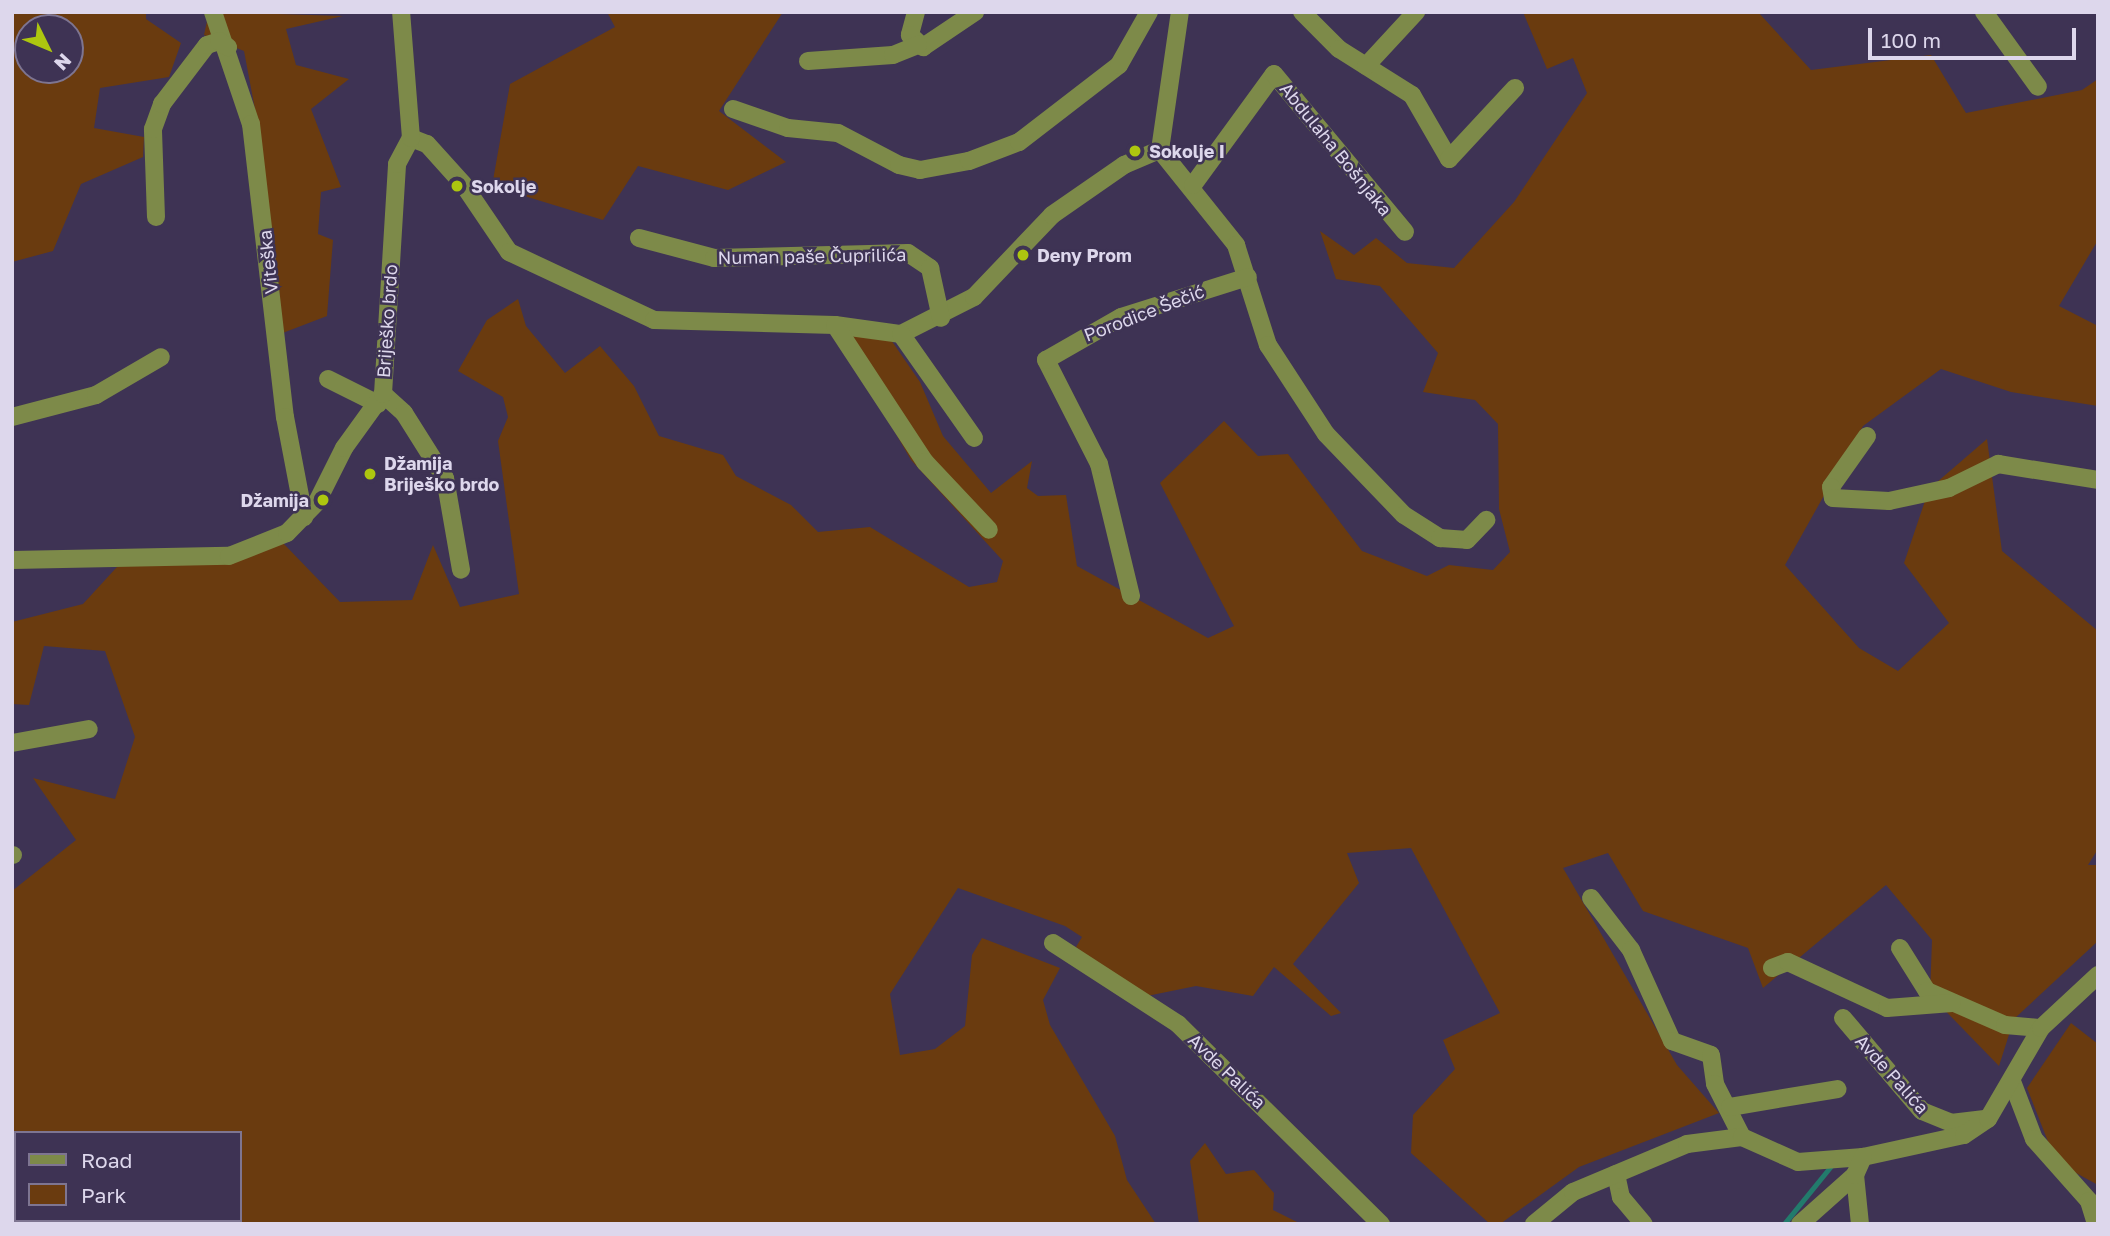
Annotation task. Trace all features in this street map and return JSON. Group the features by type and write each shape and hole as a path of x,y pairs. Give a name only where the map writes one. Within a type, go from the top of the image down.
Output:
{"street":[{"name":"Viteška","path":"213,12 228,47 251,124 283,403 304,517"},
{"name":"Briješko brdo","path":"12,560 229,556 287,533 304,517 380,399 397,164 411,138 401,12"},
{"path":"916,12 911,35 918,45"},
{"path":"808,61 893,55 918,45 928,47 975,12"},
{"path":"733,109 788,128 838,132 899,165 920,170 969,162 1019,142 1119,65 1149,12"},
{"path":"1160,150 1180,12"},
{"path":"1302,12 1327,41 1420,104 1449,159 1515,88"},
{"path":"1366,66 1416,12"},
{"path":"1984,12 2038,87"},
{"path":"156,217 153,129 162,104 208,45 219,41 228,47"},
{"name":"Abdulaha Bošnjaka","path":"1193,185 1274,75 1405,232"},
{"path":"411,138 427,144 463,184 509,252 546,273 654,320 835,325 901,334 941,318 974,297 1052,215 1124,164 1160,150"},
{"path":"1160,150 1193,185 1236,245 1268,345 1326,434 1404,515 1440,538 1467,540 1486,520"},
{"name":"Numan paše Čuprilića","path":"639,238 714,258 908,253 930,268 941,318"},
{"name":"Porodice Šečić","path":"1130,596 1099,464 1046,360 1121,317 1248,277"},
{"path":"835,325 925,462 989,530"},
{"path":"901,334 974,438"},
{"path":"12,417 96,394 161,357"},
{"path":"328,379 380,399 404,413 445,478 461,570"},
{"path":"1867,436 1831,488 1833,498 1889,501 1949,488 1998,464 2098,480"},
{"path":"12,743 89,729"},
{"path":"1591,898 1632,950 1672,1041 1712,1055 1715,1084 1730,1107 1742,1138"},
{"name":"Avde Palića","path":"1053,943 1178,1024 1381,1224"},
{"path":"1900,948 1927,991 2006,1025 2041,1028"},
{"path":"1772,968 1787,962 1886,1008 1952,1003"},
{"path":"1534,1224 1573,1192 1687,1144 1742,1138 1798,1162 1863,1157 1951,1140 1988,1119 2013,1084 2041,1028 2098,975"},
{"name":"Avde Palića","path":"1843,1018 1922,1111 1951,1123 1988,1119"},
{"path":"2013,1084 2034,1139 2089,1201 2096,1224"},
{"path":"1730,1107 1837,1089"},
{"path":"1800,1224 1855,1175 1863,1157"},
{"path":"1616,1174 1621,1197 1644,1224"},
{"path":"1855,1175 1860,1224"}],"green space":[{"path":"12,12 146,12 146,19 181,43 169,77 100,88 94,128 144,137 143,157 81,184 53,251 12,262"},
{"path":"209,12 343,16 286,29 296,65 349,79 311,109 341,187 321,192 318,234 333,240 327,316 267,339 280,298 258,125 244,51 204,35"},
{"path":"607,12 783,12 719,111 786,162 728,190 638,166 603,220 492,186 510,84 615,27"},
{"path":"1523,12 1758,12 1811,70 1931,55 1966,113 2082,90 2098,79 2098,240 2059,306 2098,326 2098,406 2011,392 1941,369 1863,426 1785,565 1859,648 1898,671 1949,623 1904,563 1929,489 1987,439 2002,551 2098,631 2098,849 2088,865 2098,865 2098,941 2014,1019 1999,1066 1930,995 1932,940 1886,885 1763,988 1748,948 1643,911 1608,853 1563,868 1677,1065 1719,1113 1579,1167 1500,1224 1490,1224 1411,1153 1413,1115 1455,1069 1443,1040 1500,1013 1411,848 1347,853 1359,883 1293,964 1341,1013 1331,1016 1274,967 1253,996 1196,986 1142,997 1076,947 1082,937 1065,926 958,888 890,994 900,1055 935,1049 965,1026 972,955 982,938 1060,968 1043,1000 1050,1025 1115,1136 1127,1180 1156,1224 12,1224 12,891 76,840 33,778 115,799 135,737 105,651 44,646 29,705 12,704 12,622 83,604 127,556 283,543 340,602 412,600 433,545 460,607 519,594 498,441 508,417 503,397 458,371 487,320 518,299 526,326 565,373 600,346 634,386 659,436 723,455 736,476 791,505 818,532 870,527 969,587 997,582 1003,561 911,460 837,331 889,337 920,382 943,436 991,493 1032,461 1027,488 1038,496 1066,495 1077,566 1208,638 1234,626 1160,483 1224,421 1258,456 1288,454 1362,551 1427,576 1449,565 1493,570 1510,552 1499,509 1498,424 1475,400 1423,392 1438,353 1380,286 1336,279 1320,231 1354,255 1376,238 1407,263 1454,268 1514,202 1587,93 1573,58 1547,69"},
{"path":"2071,1023 2098,1044 2098,1185 2056,1162 2027,1088"},
{"path":"1205,1143 1226,1174 1254,1170 1274,1193 1273,1210 1299,1223 1199,1224 1190,1161"}],"waterway":[{"path":"1784,1224 1832,1165"}],"place":[{"name":"Sokolje I","path":"1135,151"},
{"name":"Sokolje","path":"457,186"},
{"name":"Deny Prom","path":"1023,255"},
{"name":"Džamija Briješko brdo","path":"370,474"},
{"name":"Džamija","path":"323,500"}]}
